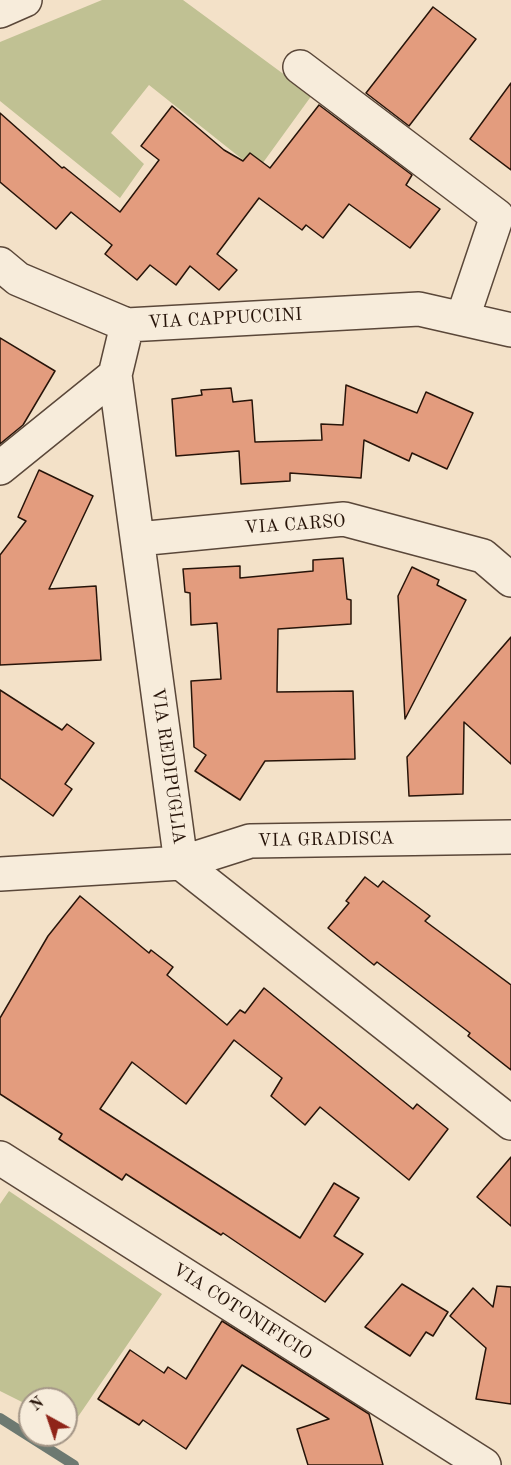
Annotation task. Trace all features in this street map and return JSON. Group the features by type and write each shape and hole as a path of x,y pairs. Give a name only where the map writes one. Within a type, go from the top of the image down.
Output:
{"street":[{"path":"0,11 26,0"},
{"path":"300,68 497,216 463,317"},
{"name":"VIA CAPPUCCINI","path":"0,264 18,279 127,325 419,309 463,317 511,330"},
{"name":"VIA REDIPUGLIA","path":"127,325 115,375 182,863 511,1123"},
{"path":"0,468 115,375"},
{"name":"VIA CARSO","path":"138,539 344,519 483,556 511,580"},
{"name":"VIA GRADISCA","path":"0,874 182,863 250,842 511,837"},
{"name":"VIA COTONIFICIO","path":"0,1158 484,1465"}],"green space":[{"path":"102,0 183,0 312,95 257,171 149,85 111,133 144,164 120,198 0,101 0,42"},
{"path":"9,1191 162,1294 78,1417 78,1387 18,1387 18,1400 0,1391 0,1204"}],"building":[{"path":"433,7 476,39 409,126 366,93"},
{"path":"511,83 511,170 470,139"},
{"path":"319,105 412,175 406,185 440,209 410,248 349,204 323,238 306,225 302,230 259,198 217,254 237,270 219,290 190,266 176,285 150,265 137,280 105,254 112,245 71,212 56,229 0,182 0,113 62,168 64,167 120,212 159,160 141,146 172,106 224,150 243,161 250,153 270,168"},
{"path":"0,338 55,371 23,425 0,444"},
{"path":"346,385 417,413 426,392 473,413 447,469 412,453 409,461 364,440 361,478 290,473 290,481 241,484 239,451 176,456 172,399 202,395 201,390 231,388 233,402 252,400 255,442 322,440 321,424 343,425"},
{"path":"39,470 93,496 49,589 96,586 101,660 0,665 0,555 26,521 18,517"},
{"path":"343,558 347,599 351,600 351,624 278,629 277,692 353,691 355,759 265,761 240,800 195,771 206,755 194,747 191,681 221,679 217,623 191,625 190,593 185,592 183,569 240,566 240,578 313,571 313,560"},
{"path":"412,567 439,580 437,585 466,600 405,719 398,596"},
{"path":"511,637 511,764 464,722 463,794 409,796 407,757"},
{"path":"0,690 62,730 67,724 94,743 65,784 72,789 53,816 0,778"},
{"path":"365,877 378,887 383,881 430,916 425,921 511,985 511,1070 468,1036 470,1033 377,962 374,965 328,928 349,903 346,901"},
{"path":"80,896 149,953 151,950 173,967 167,975 227,1025 240,1010 245,1013 264,988 413,1109 417,1104 448,1129 409,1180 320,1107 305,1125 271,1096 282,1078 234,1040 186,1104 132,1062 100,1109 300,1238 334,1183 359,1198 334,1236 363,1254 325,1302 223,1233 221,1235 126,1174 122,1180 59,1139 62,1134 0,1094 0,1018 48,936"},
{"path":"511,1157 511,1226 477,1197"},
{"path":"402,1284 448,1312 433,1336 426,1332 410,1356 365,1327"},
{"path":"497,1286 511,1287 511,1404 476,1399 486,1348 450,1316 473,1288 493,1307"},
{"path":"222,1321 369,1414 383,1465 308,1465 297,1429 329,1419 242,1365 186,1449 143,1420 139,1425 98,1399 130,1350 164,1373 168,1367 186,1379"}],"waterway":[{"path":"0,1418 74,1465"}]}
